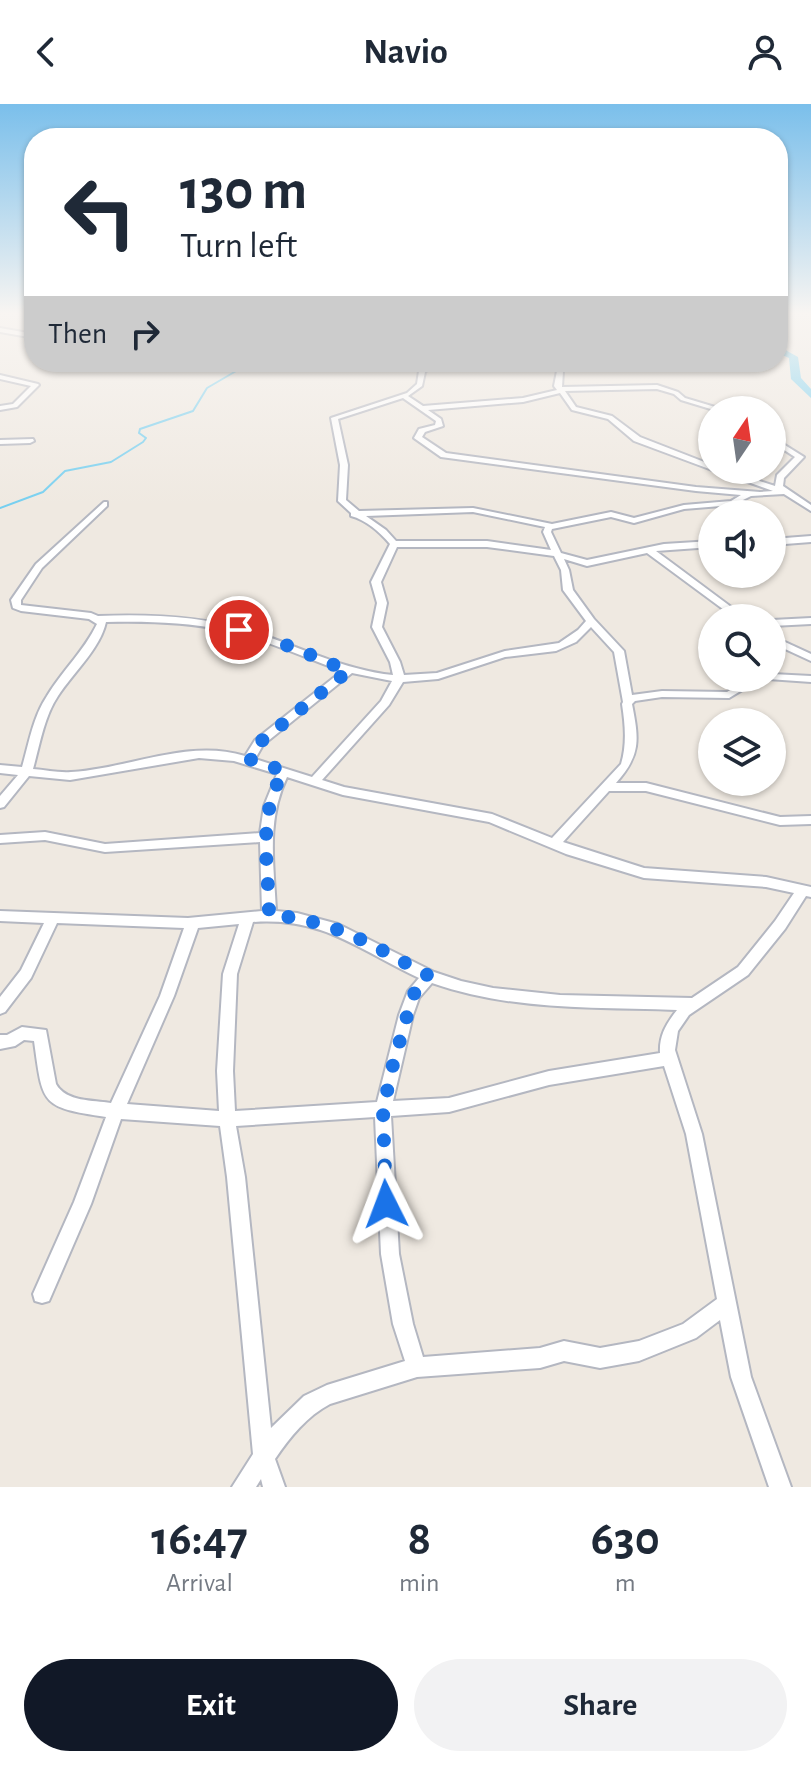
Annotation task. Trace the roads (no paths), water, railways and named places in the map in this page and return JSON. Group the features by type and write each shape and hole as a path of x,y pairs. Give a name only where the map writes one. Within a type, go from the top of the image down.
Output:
{"street":[{"path":"0,408 15,406 36,385 2,378"},
{"path":"394,544 388,536 354,514 340,495 344,465 334,418 405,397 417,388 419,378"},
{"path":"559,378 557,386 574,409 610,417 637,439 698,463"},
{"path":"421,408 523,400 561,390 657,387 698,403"},
{"path":"405,397 440,423 437,427 422,431 418,438 444,455 623,481 750,493 783,491"},
{"path":"0,442 30,441"},
{"path":"786,448 800,457 786,472"},
{"path":"761,484 783,491 811,509"},
{"path":"780,484 783,491"},
{"path":"354,514 473,510 497,512 551,526 611,514 634,521 684,507 733,503 750,493"},
{"path":"104,504 39,566 16,600 16,606 99,619 159,617 239,630 292,647 348,671 399,678 455,673 495,657 559,648 579,637 591,621"},
{"path":"551,526 547,532 565,570 568,590 619,651 628,701 630,755 609,787 554,844"},
{"path":"394,544 468,542 557,554 587,563 648,550 698,545"},
{"path":"786,542 811,542"},
{"path":"315,782 335,754 385,705 399,678 395,662 377,627 382,603 376,582 394,544"},
{"path":"648,550 723,604"},
{"path":"0,804 27,771 43,712 95,638 101,627 99,619"},
{"path":"786,622 811,621"},
{"path":"786,646 811,658"},
{"path":"249,759 259,743 348,671"},
{"path":"786,678 811,679"},
{"path":"628,701 642,695 729,695 734,692"},
{"path":"0,769 70,776 199,754 249,759 343,791 492,818 554,844 644,873 757,881 807,891 743,971 693,1004 671,1029 667,1039 668,1059 694,1134 741,1377 780,1487"},
{"path":"269,915 265,837 268,803 284,771"},
{"path":"609,787 646,787 780,821 811,820"},
{"path":"0,839 45,836 105,848 265,837"},
{"path":"0,916 53,917 108,923 193,923 269,915 294,917 338,928 429,976 511,997 693,1004"},
{"path":"0,1008 26,974 53,917"},
{"path":"248,918 230,974 227,998 227,1119 236,1177 264,1457 274,1487"},
{"path":"42,1294 82,1204 116,1111 167,996 193,923"},
{"path":"417,1367 403,1324 390,1254 383,1111 413,995 429,976"},
{"path":"0,1042 10,1041 22,1033 41,1035 48,1086 54,1096 68,1104 116,1111 227,1119 449,1105 549,1078 668,1059"},
{"path":"243,1487 281,1432 311,1403 369,1380 417,1367 540,1358 564,1351 600,1358 639,1351 689,1331 726,1304"}],"waterway":[{"path":"0,508 43,492 65,471 111,462 143,442 146,438 139,433 140,429 193,411 207,388 225,378"},
{"path":"796,378 811,395"}]}
